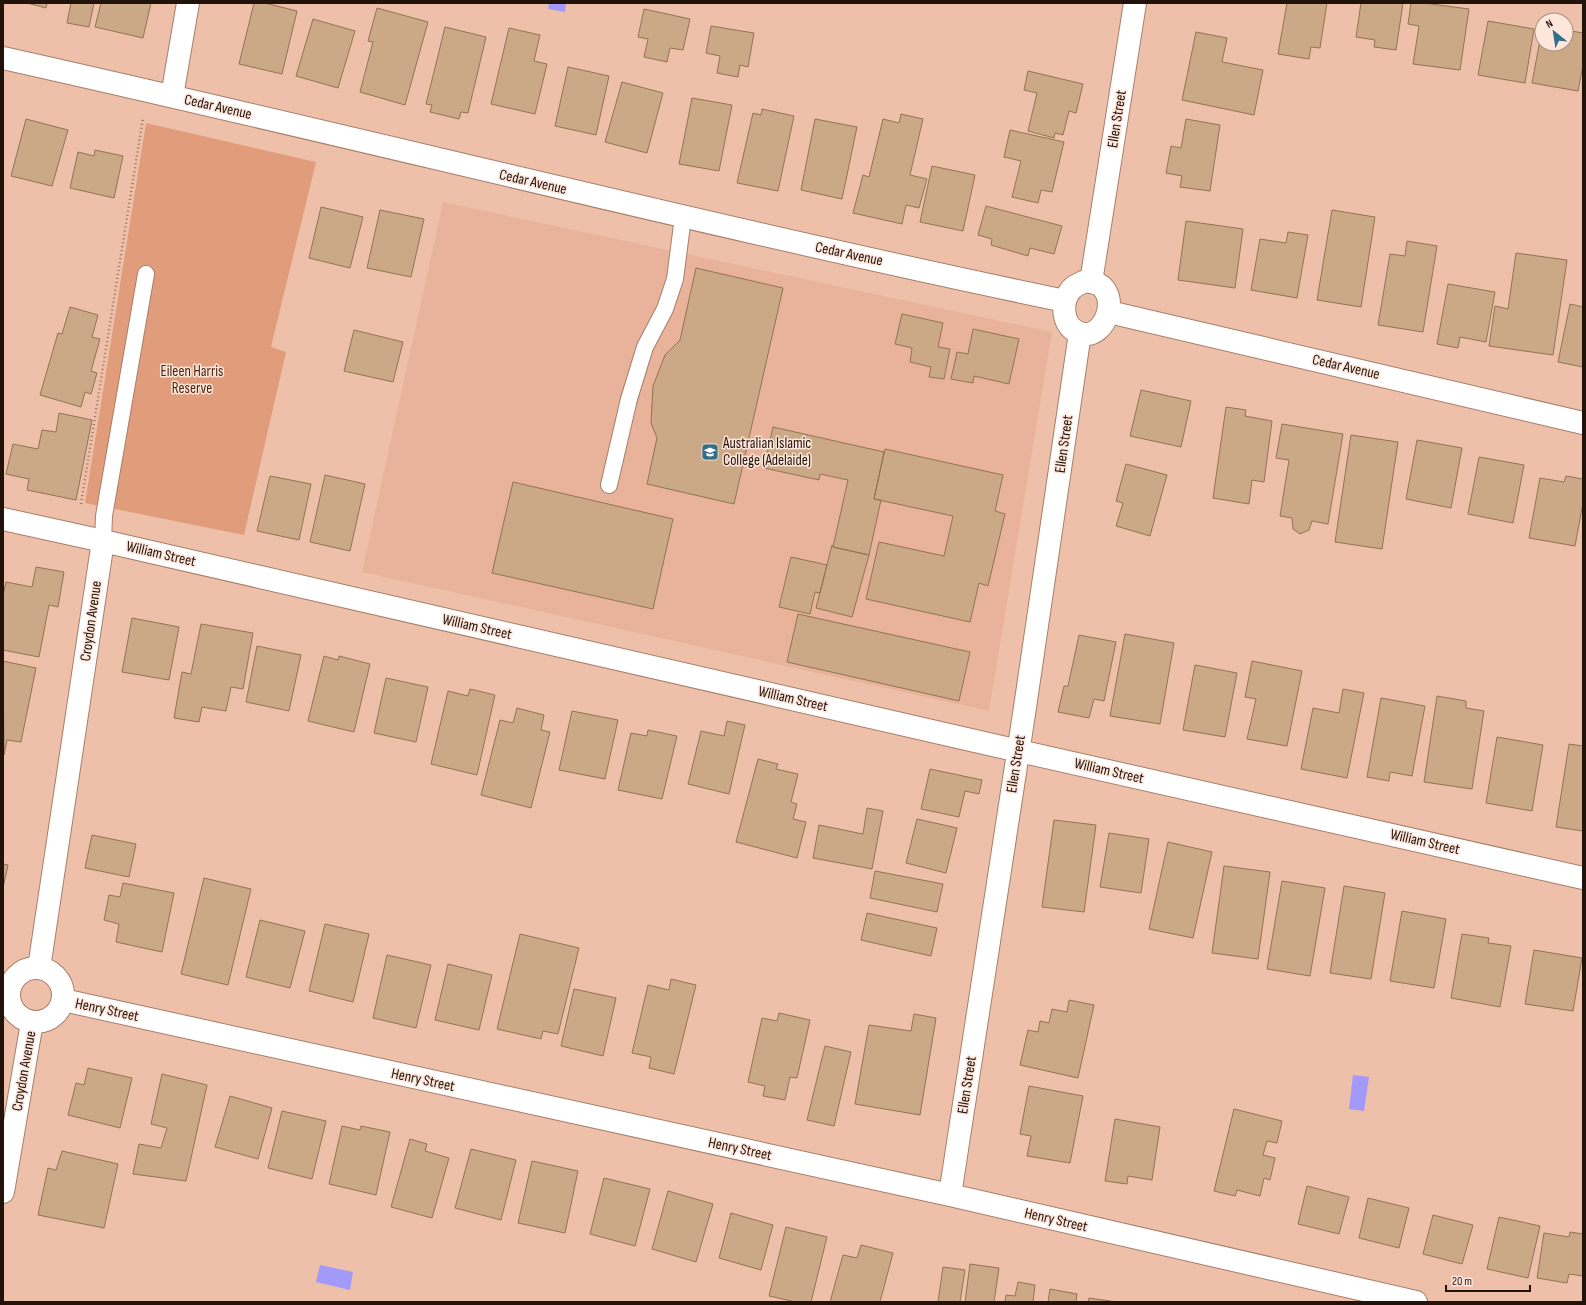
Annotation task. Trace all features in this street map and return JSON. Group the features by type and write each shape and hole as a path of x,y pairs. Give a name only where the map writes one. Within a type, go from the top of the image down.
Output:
{"street":[{"path":"172,96 188,3"},
{"name":"Ellen Street","path":"1091,282 1135,3"},
{"name":"Cedar Avenue","path":"3,58 172,96 683,217 1065,301"},
{"path":"1083,282 1091,282 1101,287 1106,293 1110,304 1109,312 1102,325 1096,330 1080,333 1075,331 1067,321 1065,315 1065,301 1070,290 1075,286 1083,282"},
{"name":"Cedar Avenue","path":"1109,312 1583,423"},
{"name":"Ellen Street","path":"950,1195 1080,333"},
{"name":"William Street","path":"3,519 1583,878"},
{"name":"Croydon Avenue","path":"39,968 103,541"},
{"path":"33,968 48,970 56,976 61,984 63,1000 57,1012 50,1018 41,1022 32,1022 23,1019 16,1013 10,1001 6,987 16,976 24,971 33,968"},
{"name":"Henry Street","path":"63,1000 950,1195 1416,1302"},
{"name":"Croydon Avenue","path":"3,1192 32,1022"}],"lane":[{"path":"608,485 629,399 645,347 665,309 675,279 683,217"},
{"name":"Croydon Avenue","path":"103,541 104,516 146,274"}],"path":[{"path":"80,510 143,118"}],"shaded area":[{"path":"549,3 566,3 565,12 548,9"},
{"name":"Australian Islamic College (Adelaide)","path":"443,202 1052,332 989,711 362,572"},
{"path":"1353,1075 1369,1077 1364,1111 1349,1109"},
{"path":"320,1265 353,1272 350,1290 316,1282"}],"green space":[{"name":"Eileen Harris Reserve","path":"146,123 316,162 271,347 286,352 244,535 85,503"}],"building":[{"path":"27,3 47,3 46,8"},
{"path":"71,3 94,3 89,27 67,23"},
{"path":"101,3 151,3 143,38 95,27"},
{"path":"254,3 265,3 297,11 282,74 239,64"},
{"path":"1287,3 1327,3 1320,48 1311,47 1309,59 1278,54"},
{"path":"1361,3 1403,3 1396,50 1374,47 1375,40 1356,37"},
{"path":"1411,3 1424,3 1469,9 1460,70 1413,64 1419,26 1408,24"},
{"path":"377,8 428,22 405,105 360,92 373,42 368,41"},
{"path":"644,9 690,19 683,50 670,48 667,62 644,57 648,39 638,37"},
{"path":"313,19 355,31 338,88 296,76"},
{"path":"1488,21 1534,29 1525,83 1478,75"},
{"path":"711,26 754,33 748,67 740,65 738,77 717,73 720,56 706,53"},
{"path":"445,27 486,37 468,113 461,112 459,119 430,112 432,105 426,104"},
{"path":"509,28 540,35 534,61 547,64 535,114 491,104"},
{"path":"1574,31 1583,33 1583,65 1578,91 1532,83 1538,52 1574,52"},
{"path":"1196,32 1227,38 1222,62 1263,70 1254,115 1182,100"},
{"path":"568,67 609,76 596,135 555,126"},
{"path":"1028,71 1083,84 1076,113 1069,111 1063,135 1055,133 1054,138 1028,131 1037,93 1024,90"},
{"path":"622,82 663,93 647,153 605,142"},
{"path":"692,98 732,105 719,171 679,164"},
{"path":"762,109 794,116 778,191 737,183 753,113 761,115"},
{"path":"901,114 923,119 910,175 927,179 919,208 906,205 902,224 853,213 863,175 869,177 883,119 899,123"},
{"path":"26,119 68,130 52,186 11,176"},
{"path":"815,119 857,127 842,199 801,190"},
{"path":"1186,119 1220,125 1210,191 1180,187 1182,176 1166,173 1171,146 1181,148"},
{"path":"1010,130 1064,142 1052,192 1041,190 1038,203 1012,197 1021,161 1004,157"},
{"path":"95,150 123,156 114,198 70,188 78,152 94,156"},
{"path":"932,166 975,175 963,231 920,222"},
{"path":"986,206 1062,226 1054,254 1030,248 1028,256 991,245 992,239 978,235"},
{"path":"321,207 363,217 350,268 309,258"},
{"path":"380,210 424,219 411,277 367,268"},
{"path":"1332,210 1375,217 1361,307 1317,300"},
{"path":"1186,221 1243,229 1235,288 1178,280"},
{"path":"1288,232 1308,235 1297,298 1251,290 1260,239 1286,243"},
{"path":"1407,241 1437,246 1423,332 1378,325 1390,254 1405,256"},
{"path":"1516,253 1567,260 1553,355 1489,346 1495,306 1508,309"},
{"path":"696,268 783,288 734,504 647,484 657,438 651,423 653,386 665,355 680,340"},
{"path":"1448,284 1495,292 1486,342 1460,337 1458,348 1437,344"},
{"path":"1570,304 1583,307 1583,367 1558,362"},
{"path":"70,307 98,315 92,337 100,339 91,371 97,373 91,394 85,392 81,407 40,395 58,333 62,334"},
{"path":"902,314 943,323 938,347 950,349 944,379 929,377 931,367 910,362 912,348 895,344"},
{"path":"973,329 1019,339 1009,384 974,376 973,383 951,379 957,352 968,354"},
{"path":"354,330 403,342 393,382 344,371"},
{"path":"1141,390 1191,401 1181,447 1130,436"},
{"path":"1226,407 1246,410 1245,416 1272,421 1264,482 1252,480 1249,504 1213,498"},
{"path":"59,413 92,420 76,500 27,490 29,479 6,474 13,444 38,449 42,430 56,432"},
{"path":"1282,424 1343,434 1328,524 1312,521 1309,530 1300,534 1293,529 1292,518 1280,516 1289,460 1276,458"},
{"path":"773,427 884,452 874,499 881,500 869,555 833,547 848,480 820,474 819,480 764,468"},
{"path":"1351,435 1398,442 1382,549 1335,542"},
{"path":"1417,440 1462,448 1451,508 1406,499"},
{"path":"885,449 1003,475 995,511 1005,514 988,586 979,583 970,622 866,599 879,542 944,556 953,516 874,499"},
{"path":"1479,457 1524,465 1513,523 1468,514"},
{"path":"1126,464 1167,475 1150,536 1116,526 1123,503 1116,501"},
{"path":"325,475 365,484 350,551 310,542"},
{"path":"270,476 311,484 299,540 257,531"},
{"path":"1566,476 1583,479 1583,503 1575,546 1529,538 1540,478 1564,482"},
{"path":"513,482 673,519 653,609 492,573"},
{"path":"832,545 833,547 869,555 852,617 816,608"},
{"path":"791,557 827,565 820,593 815,592 810,614 779,607"},
{"path":"36,567 64,572 58,607 49,605 39,657 3,650 3,595 6,582 32,587"},
{"path":"798,614 970,652 959,701 787,662"},
{"path":"132,618 179,627 169,680 122,672"},
{"path":"201,624 253,633 243,689 231,687 226,711 202,707 199,722 174,718 182,672 191,674"},
{"path":"1125,634 1174,643 1160,724 1110,716"},
{"path":"1079,635 1116,642 1104,701 1094,699 1089,718 1058,712 1064,686 1068,686"},
{"path":"257,646 301,655 289,711 246,702"},
{"path":"324,656 338,660 339,656 370,664 354,732 308,721"},
{"path":"3,661 36,668 21,742 7,740 4,755"},
{"path":"1252,661 1302,671 1287,746 1247,739 1256,699 1245,697"},
{"path":"1195,665 1237,673 1225,737 1183,730"},
{"path":"386,678 428,687 416,742 374,733"},
{"path":"470,689 495,695 477,775 431,764 448,691 468,696"},
{"path":"1343,689 1364,693 1347,778 1301,769 1313,708 1339,713"},
{"path":"1437,696 1466,701 1466,708 1484,711 1472,789 1424,782"},
{"path":"1381,698 1425,706 1412,776 1390,772 1389,781 1367,777"},
{"path":"517,708 544,715 541,730 550,732 531,808 481,795 500,720 513,723"},
{"path":"572,711 618,720 605,779 559,770"},
{"path":"727,721 745,725 729,794 688,784 701,731 724,736"},
{"path":"648,730 677,736 662,799 618,790 631,733 647,736"},
{"path":"1497,737 1543,745 1532,811 1486,803"},
{"path":"1569,744 1583,746 1583,831 1556,827"},
{"path":"758,759 778,764 776,769 798,774 791,802 797,804 793,819 806,822 797,858 736,842"},
{"path":"930,769 982,780 979,794 965,791 959,817 921,809"},
{"path":"867,808 883,811 872,869 813,858 819,825 863,834"},
{"path":"917,819 957,828 946,873 906,863"},
{"path":"1054,820 1096,825 1084,912 1042,907"},
{"path":"1109,833 1149,839 1141,893 1100,887"},
{"path":"92,835 136,844 129,877 85,868"},
{"path":"1168,842 1212,852 1193,938 1149,929"},
{"path":"3,864 8,865 3,888"},
{"path":"1224,866 1270,872 1258,959 1212,953"},
{"path":"875,871 943,884 937,912 870,898"},
{"path":"204,878 251,889 228,985 181,974"},
{"path":"1282,881 1325,888 1310,976 1267,969"},
{"path":"123,883 174,893 162,952 116,942 119,924 104,920 109,895 120,897"},
{"path":"1344,886 1385,893 1371,979 1330,973"},
{"path":"1402,911 1446,919 1434,988 1390,981"},
{"path":"867,913 937,928 931,956 861,940"},
{"path":"260,920 305,931 290,988 246,977"},
{"path":"325,924 369,934 353,1002 309,991"},
{"path":"520,934 579,948 558,1034 543,1031 541,1039 497,1029"},
{"path":"1462,934 1489,938 1488,943 1511,946 1500,1007 1451,998"},
{"path":"1534,950 1582,958 1573,1011 1525,1004"},
{"path":"387,955 431,965 416,1028 373,1018"},
{"path":"448,964 492,975 479,1030 435,1020"},
{"path":"671,979 696,985 674,1074 649,1068 651,1057 632,1053 648,985 669,990"},
{"path":"574,989 616,998 603,1056 561,1046"},
{"path":"1069,1000 1094,1005 1078,1078 1020,1065 1028,1030 1038,1032 1040,1021 1049,1023 1052,1009 1067,1012"},
{"path":"779,1013 810,1020 797,1078 790,1077 785,1100 763,1096 765,1086 748,1082 762,1018 777,1021"},
{"path":"914,1014 936,1018 920,1115 855,1104 869,1025 911,1031"},
{"path":"825,1046 851,1052 834,1126 807,1120"},
{"path":"88,1068 132,1078 120,1128 68,1115 76,1083 84,1085"},
{"path":"162,1074 207,1085 186,1181 133,1174 139,1144 161,1148 167,1128 151,1124"},
{"path":"1029,1086 1083,1096 1070,1163 1027,1156 1031,1136 1020,1134"},
{"path":"230,1096 272,1108 258,1159 215,1147"},
{"path":"1234,1109 1282,1121 1277,1143 1267,1141 1263,1155 1275,1158 1270,1180 1264,1178 1260,1196 1237,1190 1235,1196 1214,1191"},
{"path":"282,1111 326,1121 312,1179 268,1168"},
{"path":"1115,1119 1160,1127 1152,1180 1128,1176 1127,1184 1105,1181"},
{"path":"342,1126 360,1130 361,1126 390,1132 376,1195 329,1184"},
{"path":"410,1139 427,1144 425,1151 449,1158 432,1218 391,1207"},
{"path":"471,1149 516,1160 501,1220 455,1208"},
{"path":"62,1151 118,1164 104,1228 38,1215 48,1168 56,1170"},
{"path":"532,1161 578,1171 565,1233 518,1223"},
{"path":"604,1178 650,1189 635,1246 590,1234"},
{"path":"1307,1186 1349,1197 1339,1234 1298,1224"},
{"path":"668,1191 713,1204 696,1262 652,1249"},
{"path":"1368,1198 1409,1208 1399,1248 1359,1238"},
{"path":"731,1213 773,1225 761,1270 719,1258"},
{"path":"1433,1215 1473,1225 1462,1264 1423,1254"},
{"path":"1499,1217 1540,1226 1528,1278 1487,1269"},
{"path":"786,1227 827,1237 811,1302 796,1302 769,1296"},
{"path":"1570,1232 1583,1234 1583,1276 1569,1274 1567,1283 1537,1278 1544,1233 1569,1237"},
{"path":"861,1245 893,1253 880,1302 830,1302 843,1255 857,1258"},
{"path":"970,1264 999,1268 994,1302 965,1302"},
{"path":"943,1267 965,1270 960,1302 938,1302"},
{"path":"1018,1282 1035,1285 1033,1302 1005,1302 1006,1295 1015,1296"},
{"path":"1050,1289 1077,1294 1076,1302 1048,1302"},
{"path":"1089,1298 1117,1302 1088,1302"}],"place":[{"name":"Australian Islamic College (Adelaide)","path":"710,452"}]}
